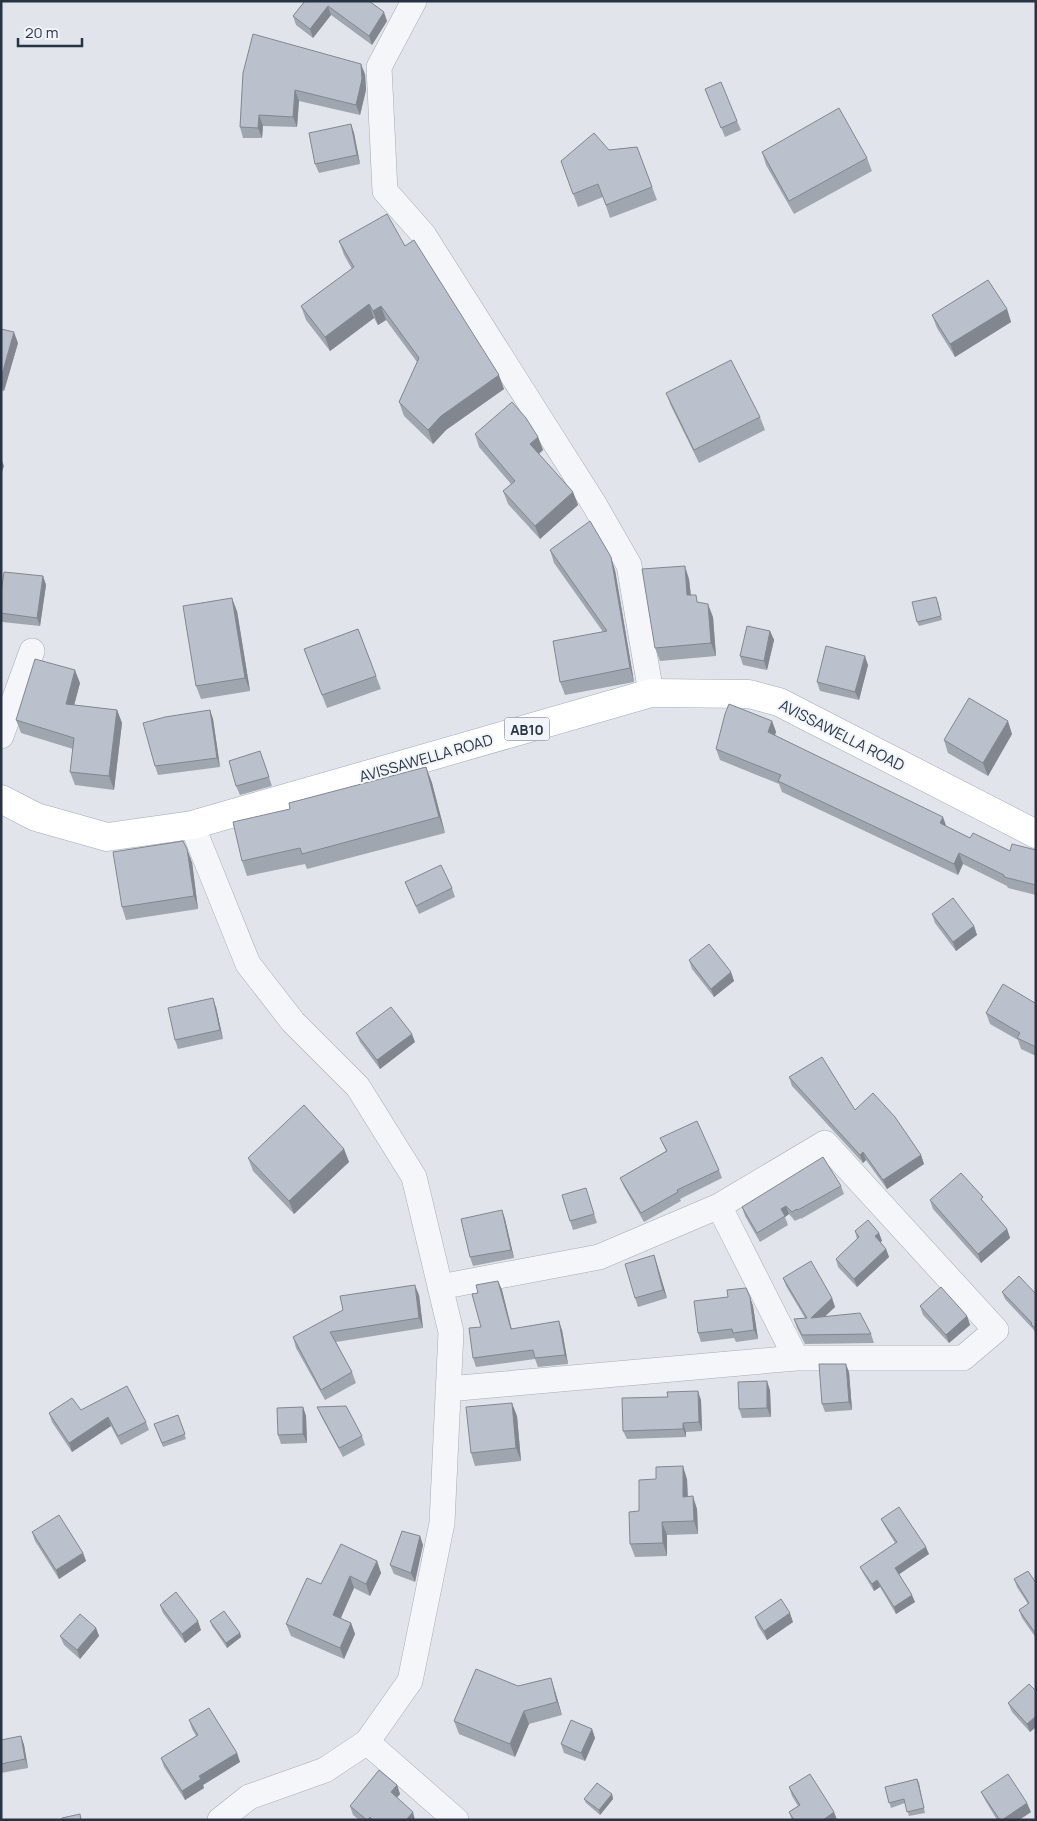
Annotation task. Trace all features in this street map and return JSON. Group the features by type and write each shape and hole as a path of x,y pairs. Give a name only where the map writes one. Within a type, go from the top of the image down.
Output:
{"main road":[{"name":"AVISSAWELLA ROAD","path":"1,799 36,817 107,837 192,825 651,693 749,694 779,702 1036,834"}],"street":[{"path":"414,1 379,67 385,191 423,234 594,504 629,564 651,693"},
{"path":"1,736 32,651"},
{"path":"192,825 248,964 293,1022 358,1087 414,1177 451,1332 442,1523 410,1681 367,1742 325,1770 249,1797 220,1820"},
{"path":"440,1287 599,1257 719,1206 825,1143 996,1330 963,1358 796,1358 448,1389"},
{"path":"719,1206 796,1358"},
{"path":"367,1742 456,1820"}],"building":[{"path":"305,1 369,1 384,12 369,36 328,6 310,29 293,16"},
{"path":"253,34 361,64 362,79 356,105 295,90 293,117 259,115 258,128 240,127 243,73"},
{"path":"721,82 737,121 721,128 705,89"},
{"path":"839,108 867,158 789,201 762,152"},
{"path":"351,124 357,155 315,164 309,133"},
{"path":"594,133 609,150 637,147 652,187 606,205 598,184 573,194 561,161"},
{"path":"387,214 405,246 414,240 499,375 441,416 428,430 399,402 419,358 381,306 373,311 369,304 325,337 301,306 354,267 339,241"},
{"path":"988,280 1007,309 950,344 932,315"},
{"path":"1,329 14,332 1,378"},
{"path":"731,360 760,417 694,450 666,393"},
{"path":"512,402 526,418 538,437 530,444 573,492 535,526 503,491 515,481 475,434"},
{"path":"590,521 611,557 630,668 560,682 553,641 607,631 550,550"},
{"path":"685,566 687,595 696,595 697,602 708,604 711,643 655,648 642,569"},
{"path":"4,572 43,576 37,618 1,613"},
{"path":"936,597 941,616 917,622 912,602"},
{"path":"232,598 245,678 196,686 183,606"},
{"path":"747,626 770,631 764,661 740,656"},
{"path":"358,629 376,676 322,695 304,649"},
{"path":"826,646 865,656 855,692 817,682"},
{"path":"35,659 75,670 66,704 117,710 109,776 70,772 74,738 16,720"},
{"path":"969,698 1008,721 983,763 944,740"},
{"path":"729,704 772,721 768,732 943,817 940,823 970,838 973,833 1010,851 1012,844 1036,850 1036,885 1004,877 1004,875 959,853 954,864 778,781 781,775 716,749"},
{"path":"210,710 217,758 155,766 143,723 165,717"},
{"path":"260,751 269,777 236,786 229,761"},
{"path":"426,767 439,817 302,854 300,848 242,861 233,822 290,809 289,803"},
{"path":"183,841 187,849 194,896 122,907 113,852"},
{"path":"441,865 452,888 416,906 405,882"},
{"path":"953,898 974,926 953,942 932,914"},
{"path":"709,944 731,972 711,989 689,960"},
{"path":"1003,984 1035,1003 1036,1001 1036,1047 1017,1038 1020,1033 986,1013"},
{"path":"213,998 220,1030 175,1040 168,1008"},
{"path":"391,1007 412,1034 377,1060 356,1033"},
{"path":"822,1057 855,1110 873,1093 895,1117 921,1155 883,1180 863,1152 860,1155 789,1077"},
{"path":"304,1105 344,1149 289,1201 248,1158"},
{"path":"697,1121 719,1170 677,1190 678,1192 641,1213 620,1178 667,1151 660,1138"},
{"path":"823,1157 841,1186 798,1210 792,1212 786,1206 781,1209 785,1216 757,1233 742,1207"},
{"path":"961,1173 983,1197 981,1199 1007,1229 978,1254 930,1200"},
{"path":"586,1188 594,1214 570,1221 562,1195"},
{"path":"502,1210 511,1250 470,1257 461,1219"},
{"path":"868,1220 879,1233 875,1236 886,1249 854,1279 836,1259 859,1237 855,1231"},
{"path":"654,1255 663,1290 635,1298 625,1264"},
{"path":"811,1261 832,1298 811,1318 860,1313 871,1334 802,1335 794,1319 807,1318 783,1278"},
{"path":"1019,1276 1036,1294 1036,1329 1002,1292"},
{"path":"498,1281 511,1329 559,1321 565,1355 535,1358 533,1350 473,1358 469,1328 481,1327 472,1294 478,1293 476,1285"},
{"path":"415,1285 419,1318 330,1332 352,1372 321,1390 293,1337 343,1310 340,1296"},
{"path":"941,1287 967,1316 946,1335 920,1306"},
{"path":"746,1288 750,1297 754,1330 733,1333 732,1329 698,1333 694,1301 728,1297 727,1290"},
{"path":"819,1364 846,1364 849,1402 822,1404"},
{"path":"767,1381 767,1408 739,1409 738,1382"},
{"path":"127,1386 146,1422 118,1436 108,1417 69,1443 49,1413 72,1398 81,1410"},
{"path":"698,1391 699,1422 683,1423 683,1429 623,1431 622,1398 668,1397 667,1392"},
{"path":"512,1403 516,1448 471,1453 466,1407"},
{"path":"346,1406 362,1436 339,1448 317,1407"},
{"path":"303,1407 303,1434 278,1435 277,1408"},
{"path":"178,1415 185,1434 162,1443 154,1424"},
{"path":"683,1466 683,1497 693,1496 694,1521 662,1522 663,1543 630,1544 629,1512 639,1511 639,1480 656,1479 656,1467"},
{"path":"899,1507 926,1547 895,1568 912,1595 894,1607 877,1580 872,1584 860,1567 897,1542 881,1519"},
{"path":"59,1515 83,1553 56,1570 32,1532"},
{"path":"402,1531 420,1536 411,1573 390,1565"},
{"path":"341,1544 377,1561 366,1584 350,1576 333,1615 351,1623 340,1648 286,1624 307,1578 321,1584"},
{"path":"1028,1571 1036,1583 1036,1634 1019,1610 1029,1603 1014,1579"},
{"path":"176,1592 198,1621 182,1634 160,1605"},
{"path":"781,1599 790,1613 764,1631 755,1617"},
{"path":"224,1611 240,1633 226,1643 210,1621"},
{"path":"80,1614 96,1628 77,1650 60,1636"},
{"path":"476,1669 518,1686 551,1678 557,1702 524,1711 510,1744 454,1721"},
{"path":"1029,1684 1036,1691 1036,1716 1027,1724 1008,1703"},
{"path":"209,1708 237,1753 199,1776 201,1779 182,1791 161,1758 198,1735 189,1720"},
{"path":"571,1720 592,1729 581,1753 561,1744"},
{"path":"21,1736 25,1759 1,1764 1,1740"},
{"path":"379,1770 397,1785 391,1792 413,1812 406,1820 373,1820 370,1817 367,1820 350,1806"},
{"path":"810,1774 834,1812 823,1820 794,1820 789,1812 800,1805 789,1787"},
{"path":"1008,1774 1027,1803 1000,1820 981,1792"},
{"path":"917,1779 924,1808 907,1812 904,1799 889,1803 885,1787"},
{"path":"597,1783 612,1794 599,1810 584,1799"},
{"path":"80,1814 81,1820 62,1820 62,1818"}]}
